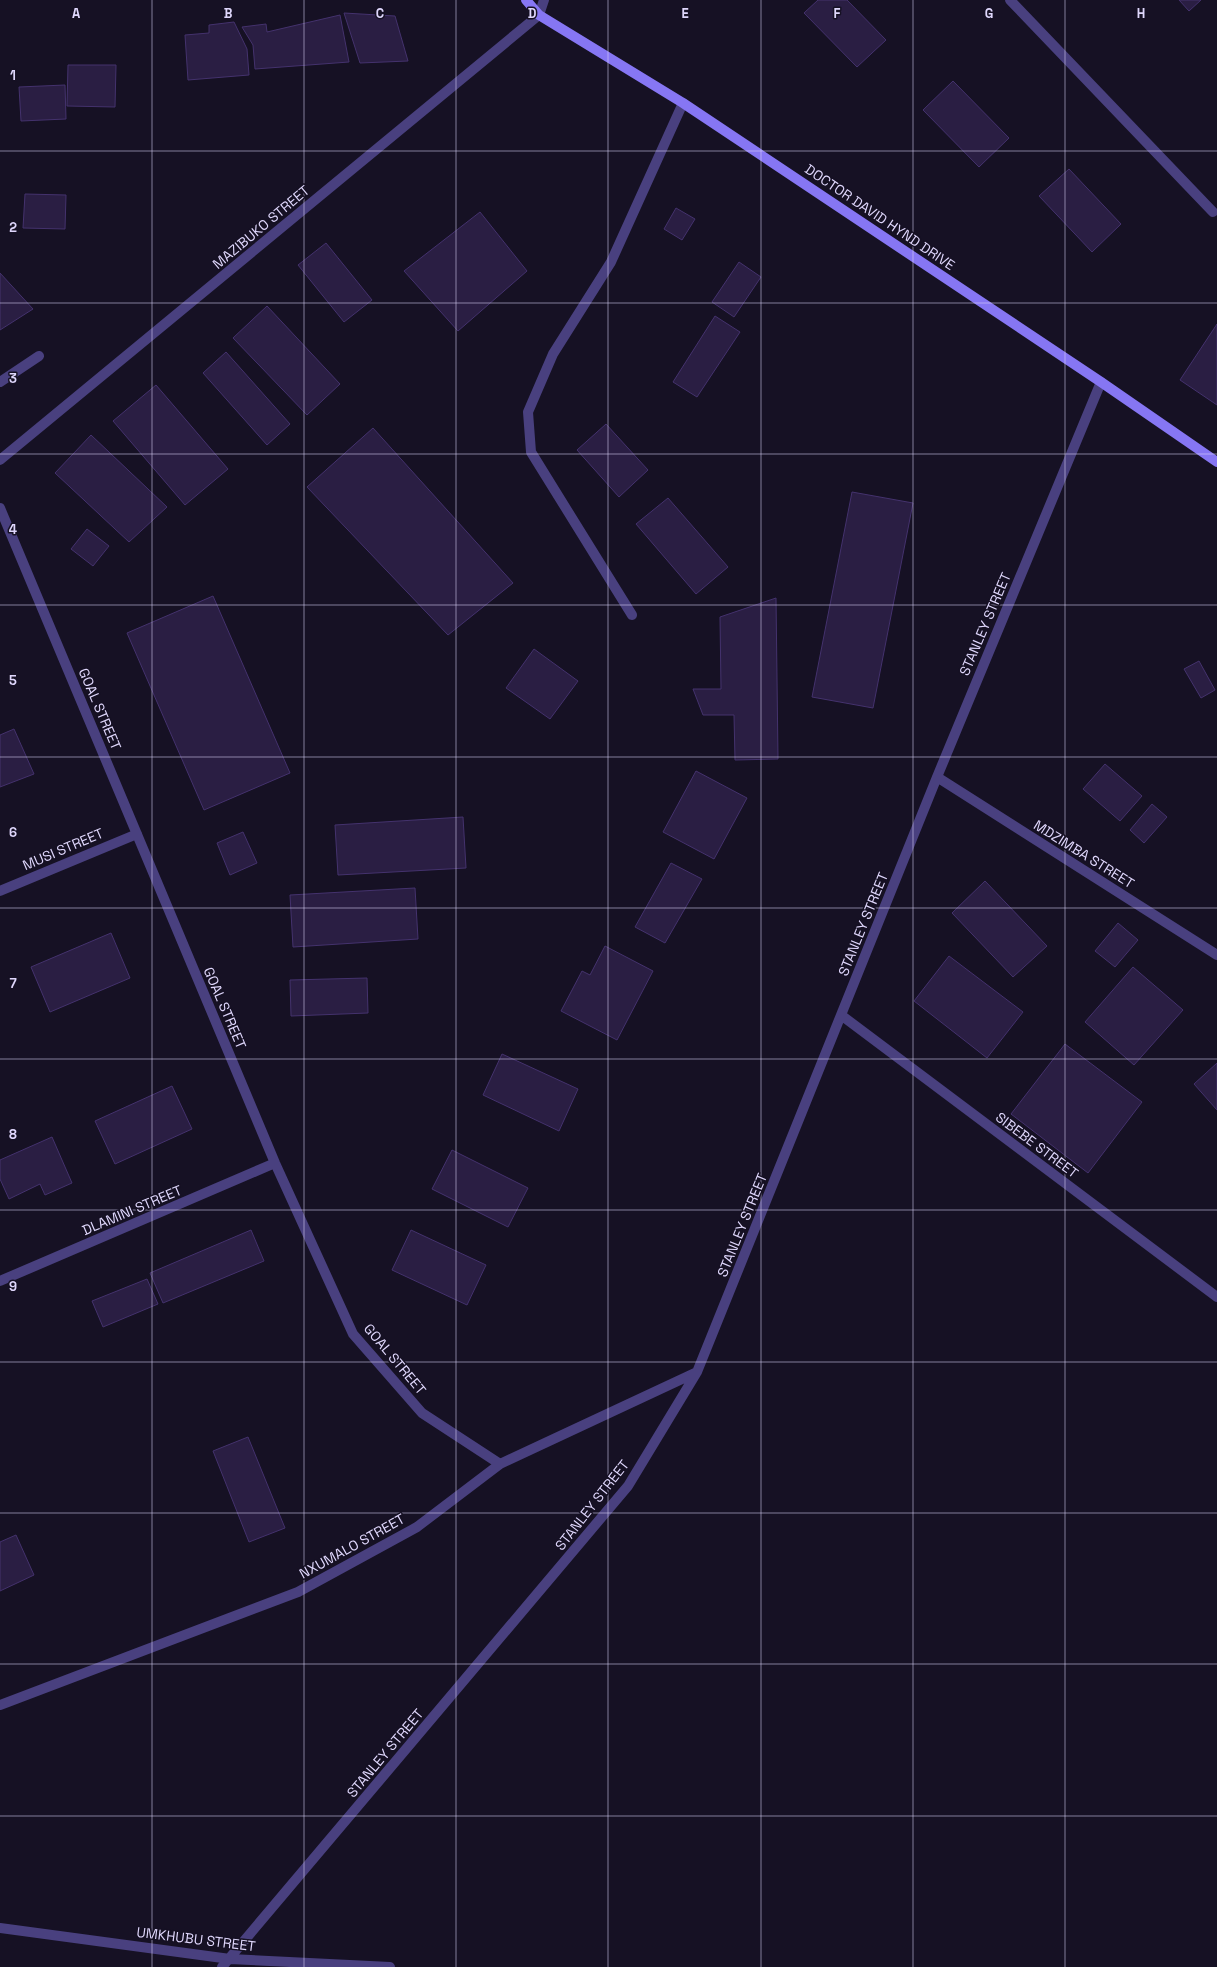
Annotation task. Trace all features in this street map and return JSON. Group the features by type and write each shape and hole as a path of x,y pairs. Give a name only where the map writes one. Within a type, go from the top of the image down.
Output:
{"main road":[{"name":"DOCTOR DAVID HYND DRIVE","path":"526,0 539,15 683,103 1101,382 1217,462"}],"street":[{"path":"539,15 544,0"},
{"path":"1010,0 1214,212"},
{"name":"MAZIBUKO STREET","path":"0,460 539,15"},
{"path":"632,615 531,452 528,412 553,354 611,262 683,103"},
{"path":"0,382 39,356"},
{"name":"STANLEY STREET","path":"222,1967 628,1486 697,1372 937,777 1101,382"},
{"name":"GOAL STREET","path":"0,508 276,1163 353,1334 422,1413 500,1464"},
{"name":"MDZIMBA STREET","path":"937,777 1217,955"},
{"name":"MUSI STREET","path":"0,890 137,834"},
{"name":"SIBEBE STREET","path":"841,1015 1217,1297"},
{"name":"DLAMINI STREET","path":"0,1281 276,1163"},
{"name":"NXUMALO STREET","path":"0,1706 298,1592 417,1527 500,1464 697,1372"},
{"name":"UMKHUBU STREET","path":"0,1928 230,1959 390,1967"}],"building":[{"path":"818,0 847,0 886,40 857,67 804,13"},
{"path":"1179,0 1201,0 1189,11"},
{"path":"344,13 395,16 408,61 360,63"},
{"path":"340,15 349,62 255,69 253,45 242,27 266,24 267,32"},
{"path":"234,22 247,49 249,75 188,80 185,35 209,33 209,25"},
{"path":"68,65 116,65 115,107 67,106"},
{"path":"953,81 1009,138 979,167 923,110"},
{"path":"65,85 66,119 21,121 19,87"},
{"path":"1069,169 1121,224 1092,252 1039,196"},
{"path":"25,194 66,195 65,229 23,228"},
{"path":"676,208 695,219 682,240 664,229"},
{"path":"480,212 527,271 458,331 404,271"},
{"path":"326,243 372,300 344,322 298,265"},
{"path":"739,262 761,277 734,317 712,302"},
{"path":"0,273 33,309 0,330"},
{"path":"267,306 340,384 307,415 233,338"},
{"path":"715,316 740,332 697,397 673,382"},
{"path":"1217,324 1217,405 1180,380"},
{"path":"226,352 290,424 267,445 203,373"},
{"path":"156,385 228,469 185,505 113,421"},
{"path":"606,424 648,470 619,497 577,450"},
{"path":"373,428 513,583 448,635 307,487"},
{"path":"91,435 167,507 129,542 55,473"},
{"path":"852,492 913,503 873,708 812,697"},
{"path":"668,498 728,567 696,594 636,524"},
{"path":"87,529 109,546 93,566 71,549"},
{"path":"213,596 290,773 204,810 127,633"},
{"path":"776,598 778,759 735,760 734,715 703,715 693,689 721,689 720,617"},
{"path":"534,649 578,681 550,719 506,688"},
{"path":"1199,661 1215,690 1201,698 1184,669"},
{"path":"14,729 34,774 0,787 0,735"},
{"path":"1105,764 1142,796 1120,821 1083,789"},
{"path":"696,771 747,798 714,859 663,832"},
{"path":"1152,804 1167,817 1144,843 1130,830"},
{"path":"463,817 466,868 338,875 335,825"},
{"path":"243,832 257,863 230,875 217,843"},
{"path":"671,863 702,879 665,943 635,927"},
{"path":"985,881 1047,946 1013,977 952,913"},
{"path":"415,888 418,939 293,947 290,895"},
{"path":"1118,923 1138,940 1115,967 1095,951"},
{"path":"111,933 130,978 50,1012 31,967"},
{"path":"605,946 653,971 617,1040 561,1011 582,971 590,975"},
{"path":"949,956 1023,1012 987,1058 914,1001"},
{"path":"1133,967 1183,1010 1134,1065 1085,1022"},
{"path":"367,978 368,1013 291,1016 290,980"},
{"path":"1065,1044 1142,1102 1088,1173 1011,1114"},
{"path":"502,1054 578,1089 559,1131 483,1095"},
{"path":"1217,1063 1217,1110 1194,1084"},
{"path":"172,1086 192,1129 115,1164 95,1121"},
{"path":"52,1137 72,1183 45,1195 40,1184 9,1199 0,1179 0,1160"},
{"path":"452,1150 528,1188 508,1227 432,1189"},
{"path":"251,1230 264,1261 163,1303 150,1273"},
{"path":"411,1230 486,1265 467,1305 392,1270"},
{"path":"147,1279 158,1304 103,1327 92,1301"},
{"path":"248,1437 285,1528 249,1542 213,1451"},
{"path":"16,1535 34,1575 0,1591 0,1542"}]}
